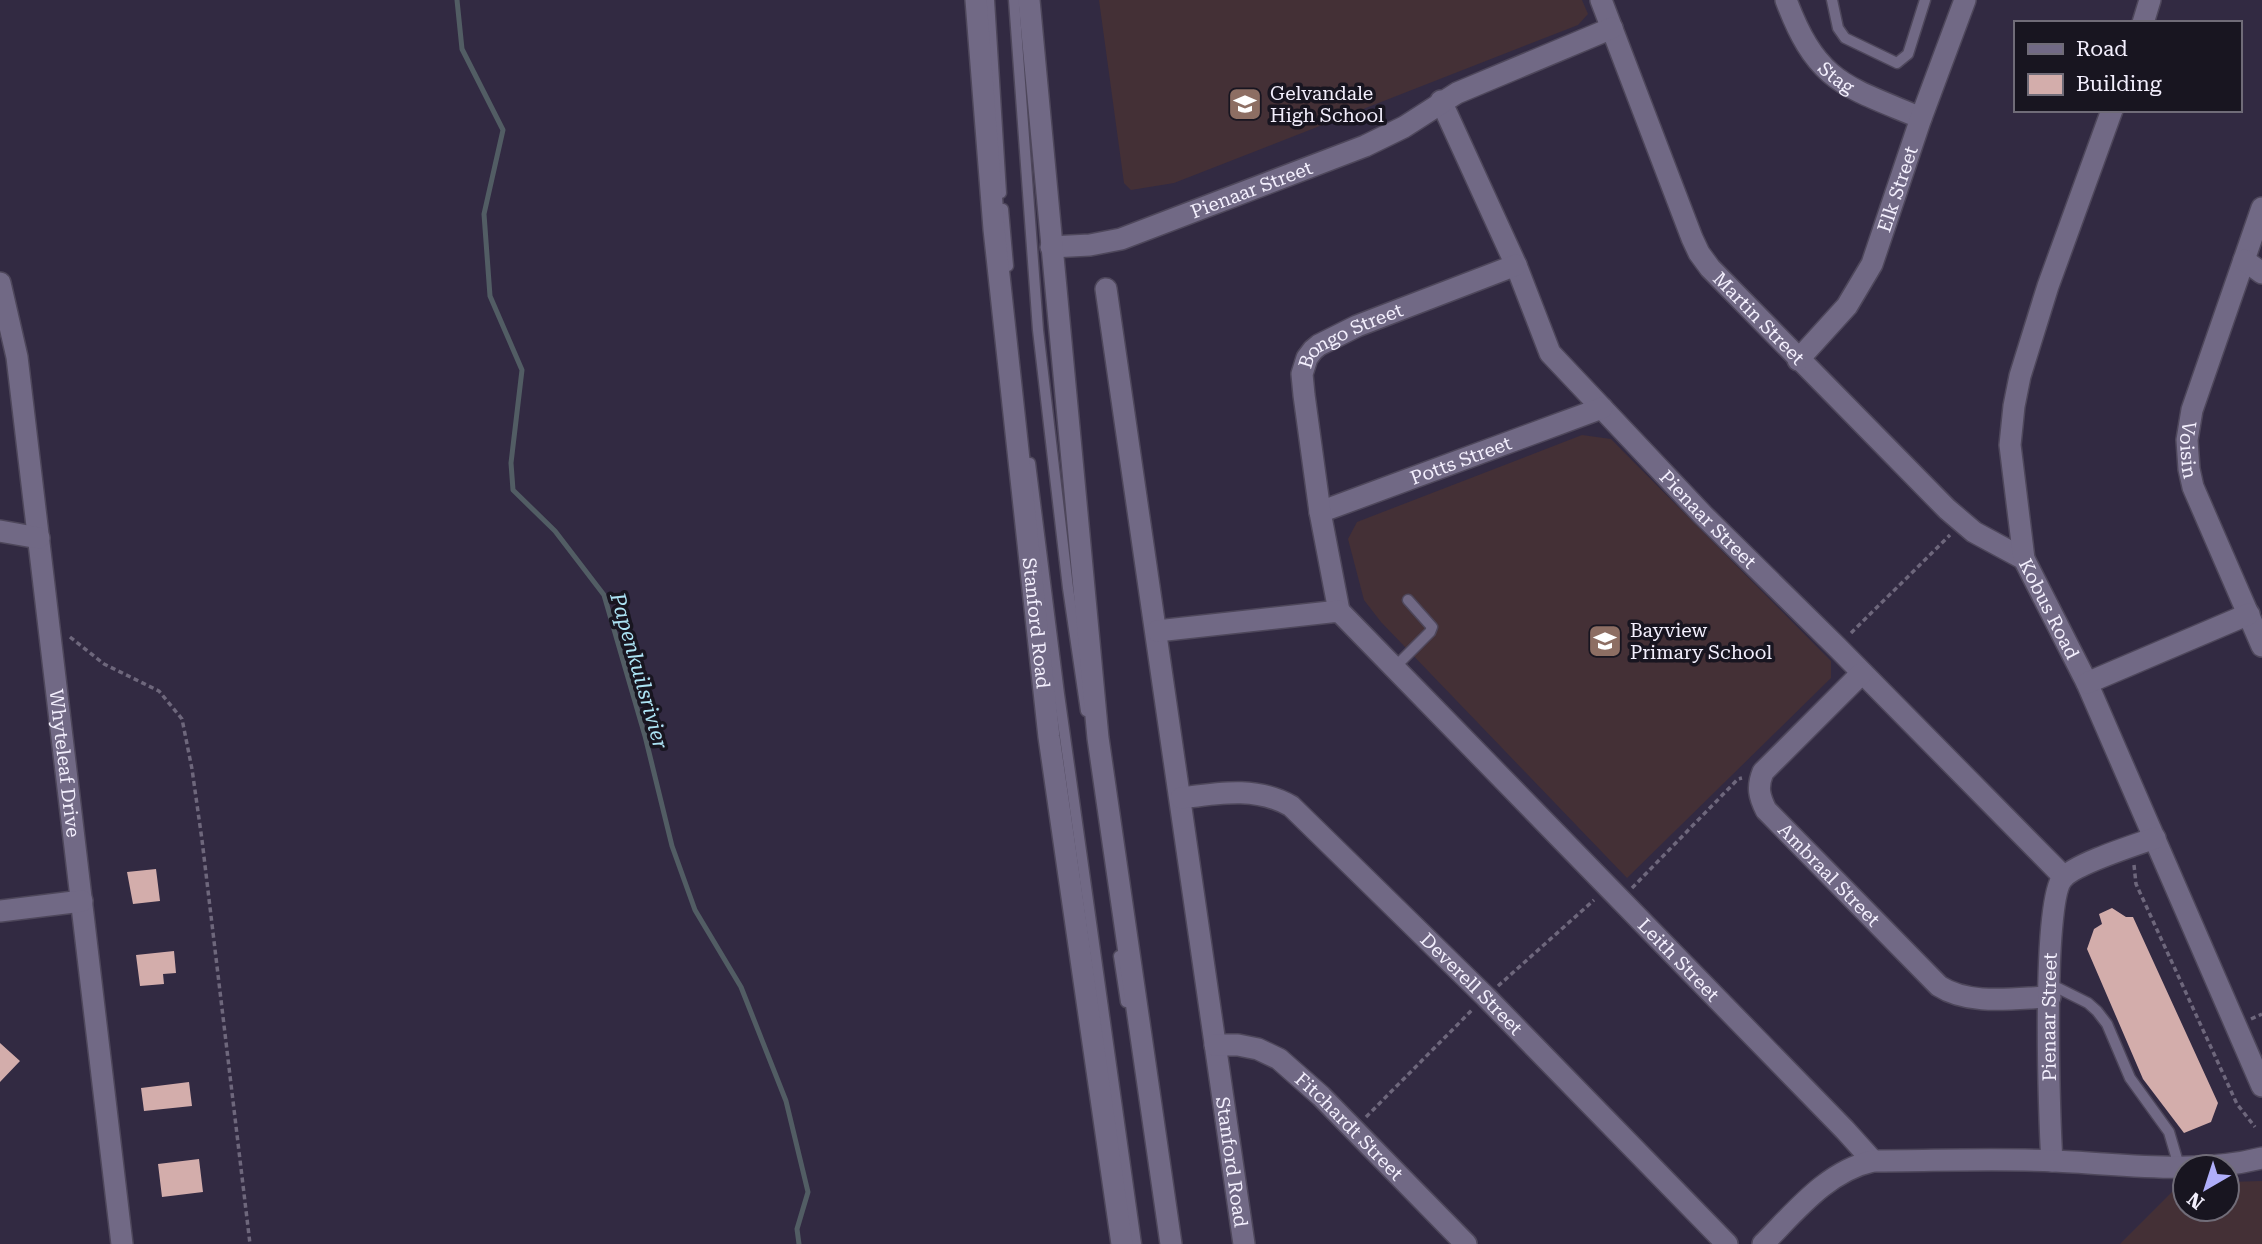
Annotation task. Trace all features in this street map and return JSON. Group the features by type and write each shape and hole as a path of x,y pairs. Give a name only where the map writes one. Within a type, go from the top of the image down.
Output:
{"street":[{"name":"Stanford Road","path":"976,0 994,229 1049,737 1122,1244"},
{"path":"1029,0 1098,738 1171,1244"},
{"name":"Martin Street","path":"1601,0 1699,253 1710,268 1962,523 1993,544 2024,559"},
{"name":"Stag","path":"1786,0 1806,46 1833,78 1851,89 1921,118"},
{"name":"Elk Street","path":"1798,360 1847,306 1864,281 1965,0"},
{"path":"2144,21 2150,0"},
{"name":"Pienaar Street","path":"1051,247 1090,245 1121,239 1365,145 1404,127 1457,93 1612,28"},
{"name":"Pienaar Street","path":"1441,101 1516,265 1550,353 1703,515 2064,877 2053,906 2051,928 2052,1161"},
{"name":"Kobus Road","path":"2111,112 2044,299 2020,376 2014,406 2010,445 2024,559 2087,683 2262,1086"},
{"name":"Voisin","path":"2262,208 2192,410 2187,440 2193,487 2262,646"},
{"path":"2244,260 2262,274"},
{"name":"Bongo Street","path":"1339,611 1320,512 1302,374 1312,350 1357,326 1516,265"},
{"name":"Whyteleaf Drive","path":"0,283 17,357 122,1244"},
{"name":"Stanford Road","path":"1106,289 1244,1244"},
{"name":"Potts Street","path":"1320,512 1602,408"},
{"path":"0,531 39,538"},
{"path":"1157,631 1339,611"},
{"name":"Leith Street","path":"1339,611 1873,1161"},
{"path":"2087,683 2249,614"},
{"path":"1763,772 1862,673"},
{"name":"Ambraal Street","path":"1763,772 1758,788 1759,797 1766,810 1939,986 1958,996 1972,998 2050,991"},
{"name":"Deverell Street","path":"1181,798 1225,792 1255,793 1279,799 1291,806 1486,997 1727,1244"},
{"path":"2064,877 2077,869 2155,838"},
{"path":"0,911 82,901"},
{"name":"Fitchardt Street","path":"1215,1045 1238,1045 1258,1049 1279,1059 1321,1096 1466,1244"},
{"path":"2241,1163 2262,1158"},
{"path":"1763,1244 1831,1180 1850,1167 1873,1161 2052,1161 2171,1166"}],"lane":[{"path":"989,0 1002,205 1033,490 1136,1244"},
{"path":"1014,0 1038,330 1066,574 1122,981 1162,1244"},
{"path":"1832,0 1838,28 1845,38 1897,63 1908,54 1925,0"},
{"path":"1394,668 1432,627 1408,600"},
{"path":"2050,991 2088,1003 2107,1024 2130,1078 2169,1132 2175,1153"}],"path":[{"path":"1837,647 1962,523"},
{"path":"48,620 104,664 159,691 182,719 191,760 202,840 250,1244"},
{"path":"1621,900 1738,779 1763,772"},
{"path":"2134,865 2136,884 2237,1104 2255,1127"}],"shaded area":[{"name":"Gelvandale High School","path":"1099,0 1582,0 1588,14 1578,25 1174,183 1131,190 1124,183"},
{"name":"Bayview Primary School","path":"1582,435 1611,439 1831,661 1831,678 1627,878 1381,622 1364,600 1348,539 1357,522"},
{"path":"2262,1181 2262,1244 2120,1244 2171,1193 2171,1223 2241,1223 2241,1182"}],"building":[{"path":"156,869 160,901 133,904 127,872"},
{"path":"2112,908 2126,917 2133,917 2218,1103 2211,1122 2184,1133 2143,1079 2087,949 2094,929 2102,924 2099,914"},
{"path":"174,951 176,973 163,974 164,984 140,986 136,955"},
{"path":"0,1043 20,1061 0,1082"},
{"path":"189,1082 192,1106 144,1111 141,1088"},
{"path":"199,1159 203,1192 162,1197 158,1164"}],"waterway":[{"name":"Papenkuilsrivier","path":"457,0 462,49 503,130 484,214 490,296 522,370 511,463 513,490 555,531 604,595 645,736 672,846 695,910 741,987 786,1101 808,1192 797,1229 799,1244"}],"place":[{"name":"Gelvandale High School","path":"1245,104"},
{"name":"Bayview Primary School","path":"1605,641"}]}
